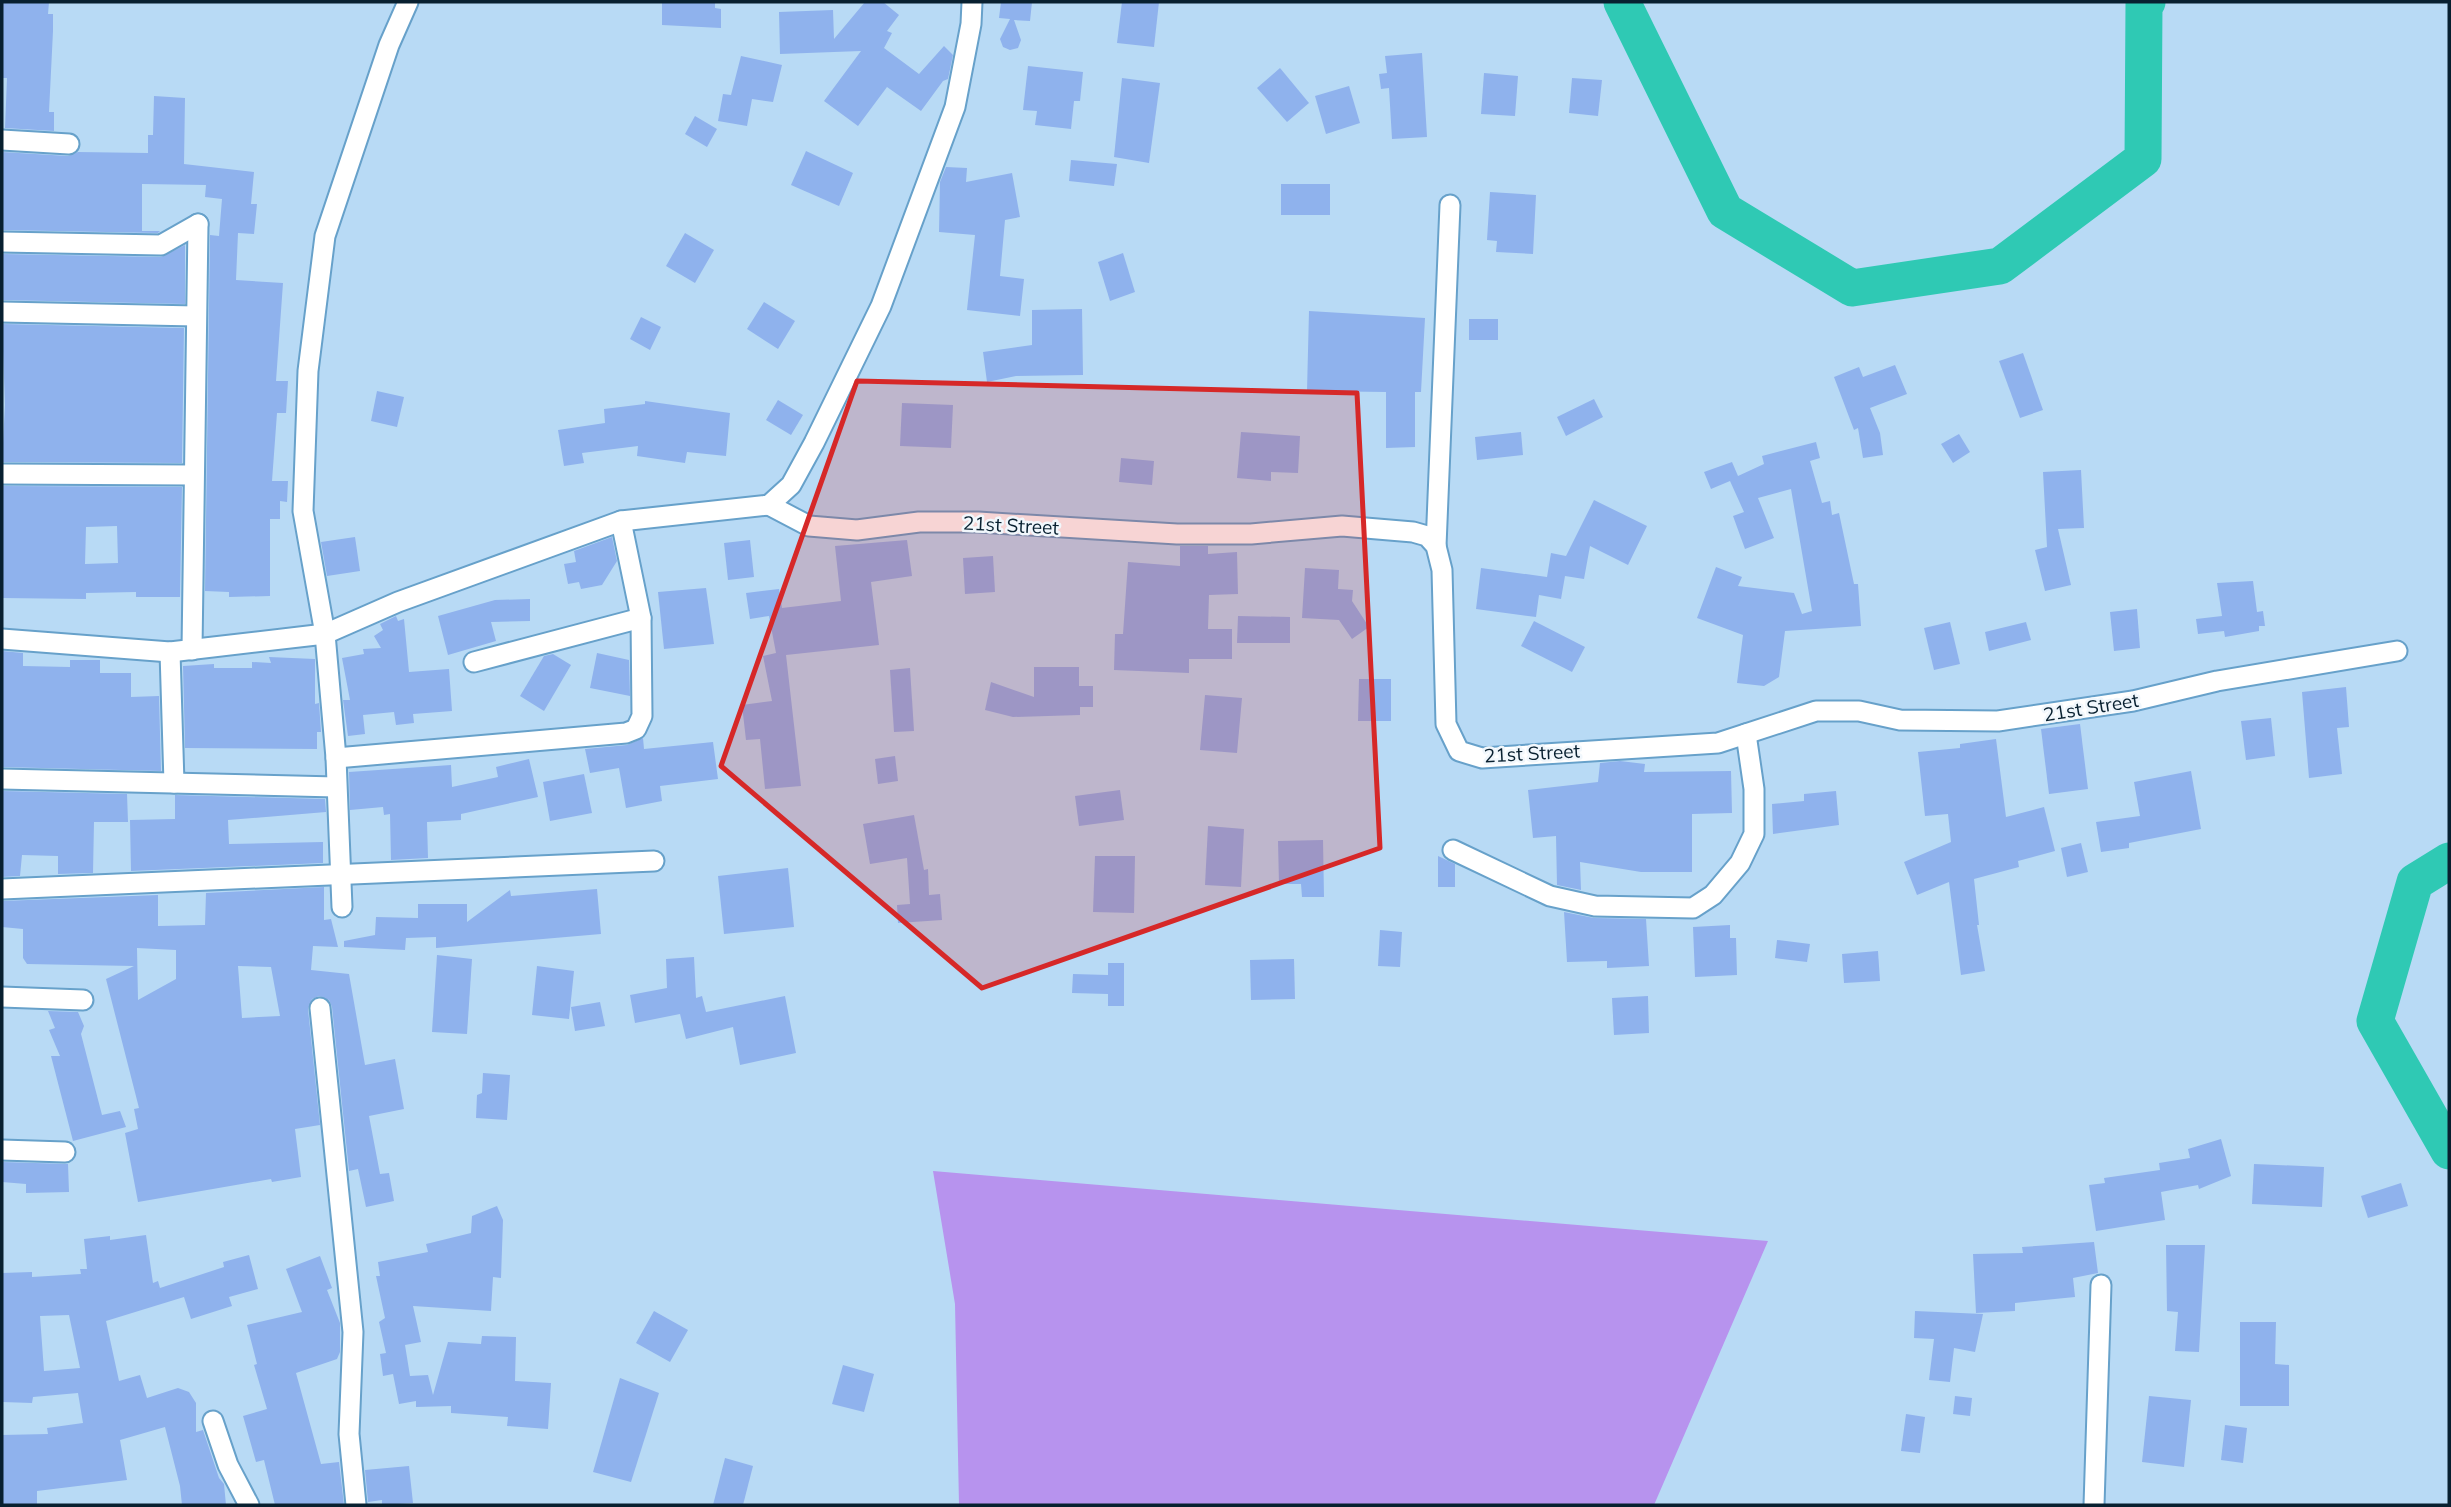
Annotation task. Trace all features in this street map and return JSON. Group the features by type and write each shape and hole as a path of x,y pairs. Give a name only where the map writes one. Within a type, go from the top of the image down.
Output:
{"street":[{"path":"342,907 336,758 325,634 303,511 308,371 325,236 389,45 408,2"},
{"path":"2,639 170,652 325,634 398,602 542,547 621,521 769,505 791,485 881,306 955,107 971,24 972,2"},
{"path":"2,140 69,144"},
{"path":"1436,545 1450,205"},
{"path":"2,242 161,245 198,224 192,475 192,650"},
{"path":"2,312 196,316"},
{"path":"2,474 192,475"},
{"name":"21st Street","path":"769,505 809,526 857,530 919,522 978,522 1177,534 1251,534 1342,526 1413,532 1427,536 1436,545 1442,570 1446,724 1459,751 1482,758 1718,743 1816,711 1859,711 1900,720 1998,721 2133,701 2217,681 2397,651"},
{"path":"336,758 626,733 636,729 642,716 641,618 621,521"},
{"path":"474,662 641,618"},
{"path":"170,652 174,783"},
{"path":"1453,850 1550,896 1594,906 1693,908 1713,894 1740,863 1754,834 1754,789 1746,734"},
{"path":"2,779 336,787"},
{"path":"2,888 654,861"},
{"path":"2,997 83,1000"},
{"path":"320,1008 353,1332 349,1434 356,1505"},
{"path":"2,1150 65,1153"},
{"path":"2094,1505 2101,1286"},
{"path":"213,1422 228,1465 249,1505"}],"highlighted area":[{"path":"857,381 1357,393 1380,848 982,988 721,766"}],"shaded area":[{"path":"933,1171 1768,1241 1654,1505 959,1505 955,1304"}],"building":[{"path":"2,2 49,2 48,14 53,14 53,31 49,112 54,112 54,131 5,128 7,78 2,78"},
{"path":"662,2 715,2 715,8 721,9 721,28 662,25"},
{"path":"865,2 883,2 899,15 887,31 892,33 884,48 919,74 944,46 953,55 948,79 943,81 921,111 887,87 858,126 824,101 861,51 780,54 779,12 833,10 834,39"},
{"path":"1001,2 1032,2 1030,21 1014,20 1021,40 1018,48 1010,50 1003,47 1000,39 1010,19 999,18"},
{"path":"1122,2 1159,2 1154,47 1117,43"},
{"path":"1422,53 1427,137 1392,139 1389,88 1381,89 1379,74 1387,73 1385,56"},
{"path":"741,56 782,65 773,102 752,99 747,126 718,121 723,94 731,95"},
{"path":"1028,66 1083,72 1080,101 1074,101 1071,129 1035,125 1037,111 1023,110"},
{"path":"1280,68 1309,103 1287,122 1257,88"},
{"path":"1484,73 1518,76 1515,116 1481,114"},
{"path":"1122,78 1160,83 1149,163 1114,157"},
{"path":"1572,78 1602,80 1598,116 1569,113"},
{"path":"1349,86 1360,123 1326,134 1315,96"},
{"path":"154,96 185,98 184,164 254,172 251,204 257,204 254,234 238,233 236,280 283,283 276,381 288,381 286,413 277,413 272,481 288,481 287,502 280,501 280,519 270,519 270,596 229,597 229,592 205,591 210,235 219,236 222,199 205,197 206,185 142,184 142,231 160,231 158,233 2,230 2,152 68,156 78,152 148,153 148,135 153,135"},
{"path":"695,116 717,129 707,147 685,134"},
{"path":"806,151 853,173 839,206 791,185"},
{"path":"1071,160 1117,164 1114,186 1069,181"},
{"path":"946,167 967,168 966,182 1012,173 1020,217 1005,220 1000,276 1024,279 1020,316 967,310 975,235 939,232 940,182"},
{"path":"1281,184 1330,184 1330,215 1281,215"},
{"path":"1490,192 1536,195 1533,254 1496,252 1497,241 1487,240"},
{"path":"685,233 714,250 695,283 666,266"},
{"path":"185,245 185,304 2,300 2,254 161,257"},
{"path":"1123,253 1135,292 1110,301 1098,262"},
{"path":"764,302 795,321 778,349 747,329"},
{"path":"1082,309 1083,375 1016,376 987,382 983,352 1032,345 1032,310"},
{"path":"1309,311 1425,318 1421,392 1415,392 1415,447 1386,448 1386,392 1307,391"},
{"path":"641,317 661,327 650,350 630,339"},
{"path":"1469,319 1498,319 1498,340 1469,340"},
{"path":"2,324 184,328 182,463 2,462 5,405"},
{"path":"2023,353 2043,410 2020,418 1999,361"},
{"path":"1895,365 1907,394 1870,408 1880,433 1883,455 1863,458 1858,428 1854,430 1834,377 1859,367 1863,377"},
{"path":"377,391 404,397 397,427 371,421"},
{"path":"1594,399 1603,417 1566,436 1557,417"},
{"path":"778,400 803,415 791,435 766,420"},
{"path":"645,401 730,413 726,456 687,452 685,463 637,456 638,446 582,453 584,463 564,466 558,430 605,423 604,409 645,404"},
{"path":"902,403 953,405 951,448 900,446"},
{"path":"1241,432 1300,436 1298,473 1271,472 1271,481 1237,478"},
{"path":"1521,432 1523,455 1477,460 1475,437"},
{"path":"1959,434 1970,452 1953,463 1941,444"},
{"path":"1816,442 1820,458 1810,461 1822,503 1830,501 1832,515 1839,513 1854,584 1858,584 1861,626 1785,631 1779,677 1764,686 1737,683 1743,635 1697,618 1716,567 1742,577 1738,586 1794,593 1802,614 1812,611 1791,489 1758,498 1774,538 1745,549 1733,516 1744,512 1730,481 1711,489 1704,472 1732,462 1738,476 1764,464 1762,456"},
{"path":"1121,458 1154,461 1152,485 1119,482"},
{"path":"2081,470 2084,528 2058,529 2071,585 2045,591 2035,550 2047,547 2043,472"},
{"path":"2,486 182,487 180,597 136,597 136,592 86,593 86,599 2,598","holes":["117,526 118,563 85,564 86,527"]},
{"path":"1594,500 1647,526 1628,565 1590,546 1584,579 1565,576 1561,599 1539,595 1536,617 1476,609 1481,568 1547,577 1551,553 1566,556"},
{"path":"355,537 360,571 327,576 321,542"},
{"path":"612,537 617,561 602,585 581,589 579,582 568,584 564,564 576,562 574,551"},
{"path":"750,540 754,577 728,580 724,543"},
{"path":"907,540 912,576 871,582 879,645 786,655 801,786 765,789 760,739 746,740 742,705 772,701 763,656 776,653 769,616 750,619 746,593 779,589 782,608 841,601 835,546"},
{"path":"1180,546 1208,546 1208,554 1237,552 1238,594 1209,595 1208,629 1232,629 1232,659 1189,659 1189,673 1114,670 1115,634 1123,634 1128,562 1180,566"},
{"path":"993,556 995,592 965,594 963,558"},
{"path":"1305,568 1339,570 1338,589 1353,590 1352,601 1369,627 1352,639 1339,620 1302,618"},
{"path":"2253,581 2257,612 2263,611 2265,626 2259,626 2259,631 2225,637 2224,631 2198,634 2196,619 2222,616 2217,583"},
{"path":"706,588 714,644 664,649 658,592"},
{"path":"530,599 530,621 491,622 496,641 448,655 438,616 495,600"},
{"path":"2137,609 2140,648 2114,651 2110,612"},
{"path":"396,616 398,621 404,619 409,672 449,669 452,711 413,714 414,723 396,725 394,712 363,715 365,734 348,736 343,700 350,700 342,658 364,654 363,649 381,648 374,636 383,630 380,624"},
{"path":"1238,616 1290,617 1290,643 1237,643"},
{"path":"1534,621 1585,647 1572,672 1521,646"},
{"path":"1950,622 1960,664 1934,670 1924,628"},
{"path":"2026,622 2031,640 1989,651 1985,632"},
{"path":"2,651 23,653 23,666 70,667 70,660 100,660 100,673 131,673 131,697 159,696 161,771 2,767"},
{"path":"597,653 629,660 630,696 590,688"},
{"path":"553,654 571,665 544,711 520,696 544,656"},
{"path":"269,657 315,659 315,704 319,703 321,732 317,732 317,749 185,748 183,666 214,664 214,668 252,668 252,662 271,663"},
{"path":"1034,667 1079,667 1079,686 1093,686 1093,707 1080,707 1080,715 1013,717 985,710 991,682 1034,697"},
{"path":"910,668 914,731 894,732 890,670"},
{"path":"1359,679 1391,679 1391,721 1358,721"},
{"path":"2346,687 2349,727 2337,728 2342,774 2309,778 2302,692"},
{"path":"1205,695 1242,698 1237,753 1200,750"},
{"path":"2271,718 2275,756 2246,760 2241,721"},
{"path":"2080,724 2088,789 2049,794 2041,729"},
{"path":"643,738 644,749 713,742 718,779 660,786 662,801 626,808 619,768 590,773 585,749 627,745"},
{"path":"1996,739 2006,817 2044,807 2055,851 2018,861 2019,867 1974,879 1977,925 1985,971 1961,975 1949,882 1917,895 1904,862 1951,842 1948,814 1925,816 1918,752 1960,748 1960,744"},
{"path":"895,756 898,781 878,784 875,759"},
{"path":"529,759 538,797 461,814 461,820 427,822 428,858 391,860 390,814 384,815 383,807 350,810 349,772 451,765 452,787 498,777 496,767"},
{"path":"1620,761 1645,764 1644,772 1731,771 1732,813 1692,814 1692,872 1641,872 1580,862 1581,890 1557,885 1556,836 1533,838 1528,790 1598,782 1600,763"},
{"path":"2191,771 2201,829 2129,843 2129,848 2101,852 2096,822 2140,816 2134,782"},
{"path":"584,774 592,813 550,821 543,782"},
{"path":"1120,790 1124,820 1079,826 1075,796"},
{"path":"2,791 127,794 128,822 94,822 93,873 58,874 58,856 22,855 20,876 2,877"},
{"path":"1836,791 1839,825 1773,834 1772,804 1804,801 1804,794"},
{"path":"175,795 325,799 326,812 228,820 229,844 323,842 323,863 131,871 130,820 175,819"},
{"path":"914,815 924,870 928,869 929,895 940,894 942,920 898,923 897,905 910,904 907,858 870,864 863,824"},
{"path":"1208,826 1244,829 1241,887 1205,885"},
{"path":"1323,840 1324,897 1302,897 1301,884 1279,884 1278,841"},
{"path":"2081,843 2088,872 2067,877 2061,848"},
{"path":"1095,856 1135,856 1134,913 1093,912"},
{"path":"1438,856 1455,864 1455,887 1438,887"},
{"path":"788,868 794,927 724,934 718,876"},
{"path":"324,887 324,920 331,919 338,947 313,946 311,970 349,974 365,1065 395,1059 404,1109 369,1116 380,1174 389,1173 394,1201 366,1207 358,1169 349,1171 332,1007 329,1000 319,996 312,999 308,1009 320,1125 295,1129 301,1177 272,1182 271,1179 138,1202 125,1133 138,1129 134,1109 139,1108 106,979 134,966 27,964 23,958 23,929 2,927 2,901 158,895 158,926 205,925 206,893","holes":["137,948 176,950 176,979 138,1000","238,966 271,967 280,1016 242,1018"]},
{"path":"597,889 601,934 436,948 436,937 406,938 405,950 344,947 344,941 375,935 376,917 418,918 418,904 467,904 467,922 510,890 511,896"},
{"path":"1564,912 1594,918 1646,919 1649,966 1607,968 1607,961 1567,962"},
{"path":"1730,925 1730,938 1736,938 1737,975 1695,977 1693,927"},
{"path":"1380,930 1402,932 1400,967 1378,966"},
{"path":"1777,940 1810,944 1807,962 1775,958"},
{"path":"1878,951 1880,981 1844,983 1842,954"},
{"path":"437,955 472,959 467,1034 432,1032"},
{"path":"694,957 696,998 702,996 706,1012 785,996 796,1053 740,1065 733,1027 686,1039 680,1014 635,1023 630,995 667,988 666,959"},
{"path":"1294,959 1295,999 1251,1000 1250,960"},
{"path":"1108,963 1124,963 1124,1006 1108,1006 1108,994 1072,993 1073,974 1108,975"},
{"path":"537,966 574,971 569,1019 532,1015"},
{"path":"1648,996 1649,1033 1614,1035 1612,998"},
{"path":"600,1002 605,1026 575,1031 571,1007"},
{"path":"48,1011 78,1012 84,1026 81,1034 102,1115 120,1111 126,1127 73,1141 51,1056 60,1056 49,1030 55,1028"},
{"path":"483,1073 510,1075 507,1120 476,1118 477,1095 482,1093"},
{"path":"2221,1139 2231,1176 2199,1189 2198,1185 2161,1192 2165,1220 2096,1231 2089,1185 2105,1183 2104,1178 2160,1170 2159,1163 2190,1158 2188,1149"},
{"path":"2,1162 68,1164 69,1192 26,1193 26,1184 2,1182"},
{"path":"2254,1164 2324,1167 2322,1207 2252,1204"},
{"path":"2401,1183 2408,1206 2368,1218 2361,1196"},
{"path":"497,1206 503,1220 501,1278 493,1277 491,1311 413,1306 421,1342 405,1345 410,1376 428,1375 433,1395 448,1342 481,1344 482,1336 516,1337 515,1381 551,1383 548,1429 507,1426 508,1417 451,1413 451,1406 416,1407 416,1401 399,1404 393,1374 383,1376 380,1354 386,1353 379,1322 385,1318 376,1276 380,1276 378,1262 428,1252 426,1244 471,1233 472,1216"},
{"path":"146,1235 153,1283 158,1281 160,1288 224,1267 223,1262 249,1255 258,1289 229,1297 232,1306 191,1319 184,1297 106,1321 119,1381 140,1375 147,1398 178,1388 189,1392 196,1403 196,1432 203,1430 219,1478 224,1484 226,1505 182,1505 165,1427 120,1440 127,1480 37,1491 37,1505 2,1505 2,1435 48,1434 47,1428 83,1423 78,1393 33,1397 32,1403 2,1402 2,1273 32,1272 32,1277 81,1274 80,1269 87,1269 84,1239 110,1236 110,1240","holes":["69,1315 80,1368 44,1371 40,1316"]},
{"path":"2094,1242 2098,1273 2073,1278 2075,1297 2015,1303 2015,1311 1976,1313 1973,1254 2023,1253 2022,1247"},
{"path":"2166,1245 2205,1245 2199,1352 2175,1351 2178,1312 2167,1311"},
{"path":"320,1256 332,1288 327,1290 340,1323 340,1352 337,1359 296,1373 321,1464 339,1462 344,1505 275,1505 264,1460 256,1462 243,1416 267,1409 254,1365 257,1364 247,1325 302,1312 286,1269"},
{"path":"654,1311 688,1330 670,1362 636,1343"},
{"path":"1915,1311 1983,1314 1975,1352 1954,1348 1950,1382 1929,1380 1934,1339 1914,1338"},
{"path":"2240,1322 2276,1322 2275,1364 2289,1365 2289,1406 2240,1406"},
{"path":"843,1365 874,1374 864,1412 832,1404"},
{"path":"620,1378 659,1393 631,1482 593,1472"},
{"path":"1955,1396 1972,1398 1970,1416 1953,1414"},
{"path":"2149,1396 2191,1400 2184,1467 2142,1462"},
{"path":"1906,1414 1925,1417 1920,1453 1901,1451"},
{"path":"2225,1425 2247,1428 2243,1463 2221,1460"},
{"path":"725,1458 753,1466 743,1505 713,1505"},
{"path":"409,1466 413,1503 382,1505 382,1500 368,1502 365,1470"}],"waterway":[{"path":"1622,2 1725,211 1852,288 2000,266 2143,159 2144,4 2147,2"},
{"path":"2449,861 2415,882 2375,1021 2449,1151"}]}
